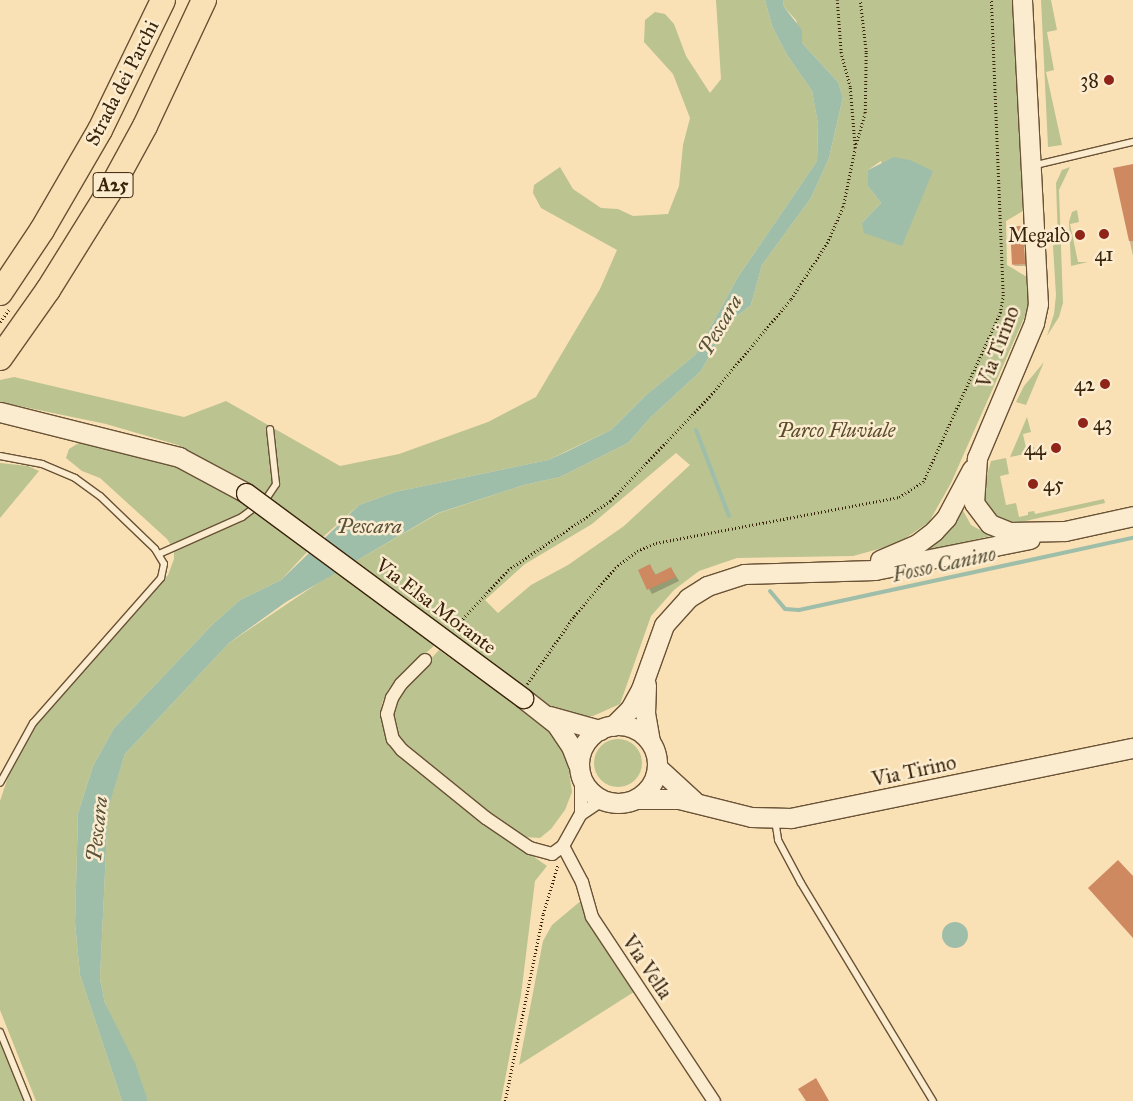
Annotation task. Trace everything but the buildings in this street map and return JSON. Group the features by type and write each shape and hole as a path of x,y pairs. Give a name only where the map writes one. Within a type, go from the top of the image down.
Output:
{"highway":[{"name":"Strada dei Parchi","path":"0,293 90,147 163,0"},
{"name":"Strada dei Parchi","path":"0,358 54,282 109,192 154,108 204,0"}],"main road":[{"name":"Via Tirino","path":"1022,0 1038,304 1031,331 978,458 974,503 990,524 1010,532 1065,530 1133,516"},
{"name":"Via Elsa Morante","path":"0,412 179,457 246,493 525,692 564,734 580,771"},
{"path":"843,574 898,554 927,538 946,518 978,458"},
{"path":"649,667 645,704 650,742 657,767 651,785 637,798 620,803 602,800 590,792 580,771 583,746 607,728 634,702 664,625 688,598 708,586 744,574 843,574 885,568 1065,530"},
{"name":"Via Elsa Morante","path":"543,713 570,724 607,728"},
{"path":"607,728 630,727 650,742"},
{"name":"Via Tirino","path":"637,798 666,798 743,816 775,818 818,815 1133,748"},
{"name":"Via Tirino","path":"657,767 685,794 704,807"}],"street":[{"path":"426,660 401,684 392,698 387,714 393,739 402,750 530,848 552,854 563,846 581,814 602,800"},
{"path":"580,771 581,814"},
{"name":"Via Vella","path":"563,846 582,882 592,916 714,1101"}],"lane":[{"path":"1030,166 1133,142"},
{"path":"159,554 242,516 266,499 276,484 270,429"},
{"path":"0,456 42,464 75,478 100,496 159,554 164,564 161,578 33,723 0,783"},
{"path":"775,818 778,840 801,884 933,1101"},
{"path":"0,1032 28,1101"}],"path":[{"path":"836,0 841,53 850,87 855,148"},
{"path":"450,632 508,570 610,501 709,397 791,299 827,244 843,207 855,148 865,113 866,52 860,0"},
{"path":"525,692 574,616 616,568 637,551 656,543 899,497 923,482 1000,313 1003,296 991,0"},
{"path":"505,1101 543,914 563,846"}],"green space":[{"path":"716,0 765,0 772,26 787,55 812,91 818,124 817,161 738,277 695,355 646,395 611,430 548,460 395,492 359,505 323,537 252,485 178,445 106,424 0,402 0,380 14,377 184,417 226,401 340,466 399,454 488,422 536,397 600,289 617,250 541,208 533,193 534,185 560,167 573,189 601,208 618,209 633,216 668,214 679,186 683,145 690,118 673,74 644,42 645,20 655,12 665,14 674,24 686,56 710,93 721,79"},
{"name":"Parco Fluviale","path":"783,0 1014,0 1023,211 1006,221 1007,265 1027,277 1029,307 951,483 929,522 897,544 853,556 737,558 699,571 674,590 651,616 620,704 593,716 577,717 558,712 529,693 529,690 356,561 439,513 524,485 560,477 628,443 651,417 701,371 727,324 751,305 762,265 811,198 829,158 843,97 838,82 802,43 796,20 784,7","holes":["881,161 902,246 862,223 881,203 868,186 868,170","676,453 690,465 624,526 568,565 531,585 498,613 485,600 525,564 592,524"]},
{"path":"1041,0 1051,0 1057,30 1047,32 1054,70 1046,72 1062,145 1048,147"},
{"path":"1070,167 1059,190 1063,303 1059,317 1047,336 1054,314 1056,295 1053,246 1058,240 1056,183 1062,170"},
{"path":"1077,210 1079,222 1070,224 1078,262 1088,262 1071,266 1069,222 1072,212"},
{"path":"1044,362 1026,405 1016,402 1024,386"},
{"path":"1027,417 1031,432 1023,434 1026,448 1034,447 1035,452 1010,457"},
{"path":"85,439 177,464 240,500 308,551 281,580 240,600 213,624 114,728 93,766 78,813 75,923 80,975 122,1101 36,1101 0,1010 0,801 8,777 39,721 168,575 174,559 174,549 167,539 100,478 82,471 66,458 69,449"},
{"path":"1006,458 1009,474 1000,476 1006,505 1016,503 1019,517 1028,515 1028,512 1034,511 1035,514 1104,499 1105,503 1021,522 1007,522 994,516 982,494 991,461"},
{"path":"0,463 28,466 39,471 0,518"},
{"path":"961,507 971,525 991,536 920,552"},
{"path":"336,571 435,645 402,674 388,690 382,703 381,719 393,746 484,821 547,866 535,881 521,995 501,1101 148,1101 105,1003 100,979 108,808 125,754 229,643"},
{"path":"439,650 558,735 566,750 572,792 565,810 551,829 540,838 524,837 512,831 402,745 393,727 392,713 398,694"},
{"path":"618,739 627,741 635,746 640,754 642,763 640,772 635,780 627,785 618,787 609,785 601,780 596,772 594,763 596,754 601,746 609,741"},
{"path":"583,899 637,990 519,1065 543,941 552,925"},
{"path":"0,1039 26,1101 0,1101"}],"water":[{"name":"Pescara","path":"765,0 783,0 784,7 802,30 802,43 838,82 843,97 829,158 811,198 762,265 751,305 727,324 701,371 651,417 628,443 560,477 524,485 438,513 286,602 229,643 125,754 108,809 100,979 105,1003 135,1063 148,1101 122,1101 80,975 75,923 78,813 93,766 114,728 213,624 240,600 281,580 359,505 395,492 548,460 566,452 611,430 646,395 695,355 738,277 817,161 818,124 812,91 787,55 772,26"},
{"path":"894,157 910,160 933,171 902,246 864,233 862,223 881,203 868,186 868,170"},
{"path":"955,922 964,926 968,935 964,944 955,948 946,944 942,935 946,926"}],"waterway":[{"name":"Fosso Canino","path":"696,430 729,516"},
{"name":"Fosso Canino","path":"770,591 785,609 799,610 1133,538"}],"place":[{"name":"38","path":"1109,80"},
{"name":"41","path":"1104,234"},
{"name":"Megalò","path":"1080,235"},
{"name":"42","path":"1105,384"},
{"name":"43","path":"1083,423"},
{"name":"44","path":"1056,448"},
{"name":"45","path":"1033,484"}]}
